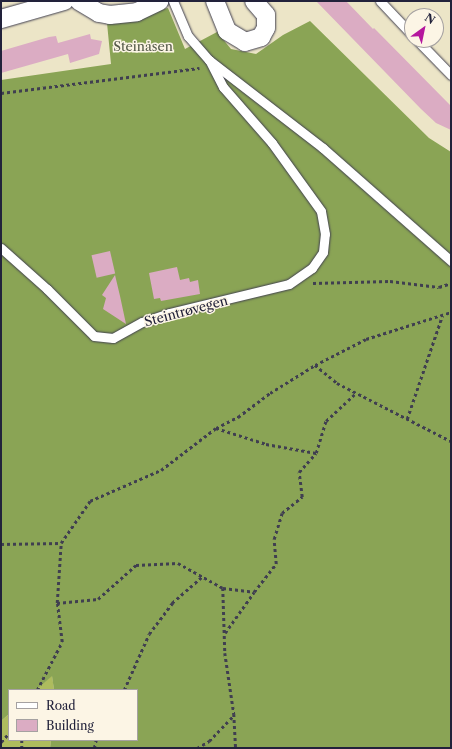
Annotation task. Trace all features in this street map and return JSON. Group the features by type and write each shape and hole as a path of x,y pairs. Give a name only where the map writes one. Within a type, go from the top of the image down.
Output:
{"street":[{"path":"3,16 64,1"},
{"path":"79,1 99,13 110,15 137,12 163,1"},
{"path":"215,1 227,31 245,42 261,37 266,28 266,15 254,1"}],"lane":[{"name":"Steintrøvegen","path":"163,1 188,36 209,60 323,148 451,261"},
{"path":"380,1 404,26"},
{"path":"425,48 451,75"},
{"name":"Steintrøvegen","path":"1,248 47,289 94,336 113,338 142,322 170,313 289,284 312,268 323,252 325,234 320,211 272,143 223,87 209,60"}],"path":[{"path":"1,94 198,69 209,60"},
{"path":"289,284 390,281 439,287 451,283"},
{"path":"38,689 62,642 57,603 61,544 90,501 161,470 216,428 238,417 270,393 315,365 366,339 451,312"},
{"path":"407,419 442,316"},
{"path":"315,365 337,383 451,441"},
{"path":"224,634 276,564 274,539 282,513 302,497 299,472 316,453 326,421 357,392"},
{"path":"216,428 266,444 316,453"},
{"path":"1,544 61,544"},
{"path":"57,603 98,599 136,565 178,562 223,588 254,592"},
{"path":"124,689 149,634 172,603 203,576"},
{"path":"223,588 224,634 234,714 236,748"},
{"path":"198,748 209,742 234,714"},
{"path":"1,742 8,734"}],"green space":[{"name":"Steinåsen","path":"168,8 185,49 217,32 231,49 256,54 283,35 310,21 429,138 451,152 451,748 50,748 51,741 138,741 138,689 54,689 52,676 37,689 8,689 8,715 1,721 1,80 111,64 107,23"},
{"path":"52,675 54,689 37,689"},
{"path":"8,715 8,741 51,741 50,748 1,748 1,721"}],"building":[{"path":"316,1 346,1 451,106 451,130 436,123 421,109"},
{"path":"90,34 91,39 102,41 99,54 70,63 68,54 1,73 1,51 49,37 56,36 58,43"},
{"path":"110,251 115,273 97,278 91,255"},
{"path":"177,267 180,280 189,278 190,282 198,280 200,294 161,301 160,298 154,299 149,273"},
{"path":"115,275 126,324 103,309 106,298 102,295"}]}
